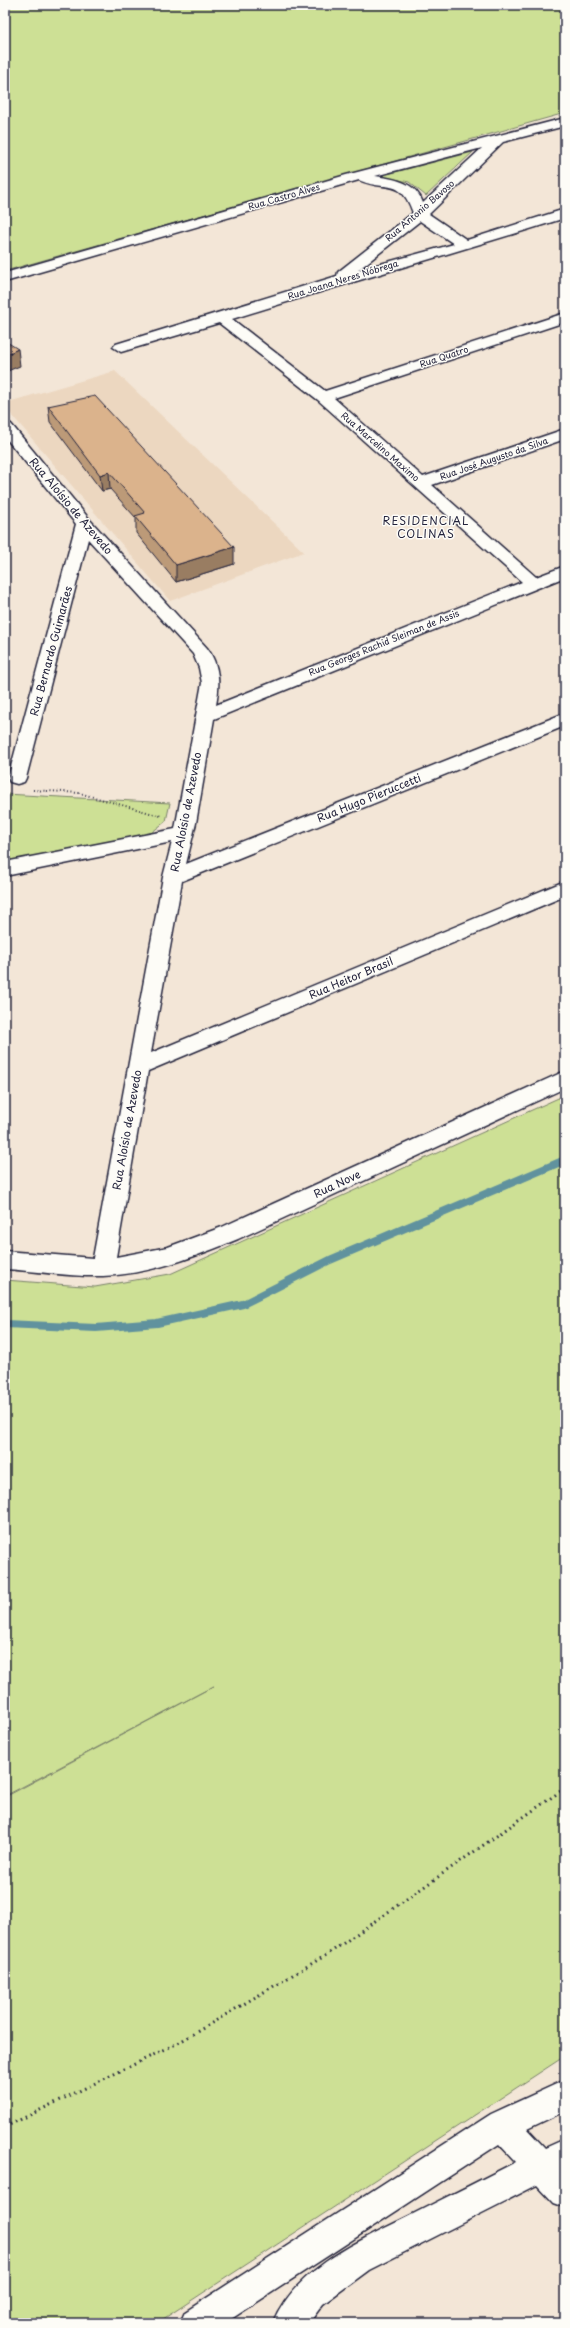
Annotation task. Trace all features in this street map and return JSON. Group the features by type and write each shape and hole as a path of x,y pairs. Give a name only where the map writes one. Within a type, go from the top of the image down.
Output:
{"street":[{"name":"Rua Castro Alves","path":"5,278 351,178 565,122"},
{"name":"Rua Antonio Bavoso","path":"336,281 420,214 500,138"},
{"path":"351,178 376,178 406,188 414,196 420,214 465,246"},
{"name":"Rua Joana Neres Nóbrega","path":"121,347 221,318 336,281 465,246 565,213"},
{"name":"Rua Quatro","path":"323,397 565,317"},
{"name":"Rua Marcelino Maximo","path":"221,318 323,397 422,483 533,583"},
{"name":"Rua Aloísio de Azevedo","path":"5,427 84,524 201,652 208,668 211,683 185,828 173,877 103,1267"},
{"name":"Rua José Augusto da Silva","path":"422,483 565,434"},
{"name":"Rua Bernardo Guimarães","path":"22,784 84,524"},
{"name":"Rua Georges Rachid Sleiman de Assis","path":"204,716 565,571"},
{"name":"Rua Hugo Pieruccetti","path":"173,877 565,719"},
{"path":"5,869 136,844 185,828"},
{"name":"Rua Heitor Brasil","path":"138,1067 565,888"},
{"name":"Rua Nove","path":"5,1260 103,1267 148,1260 188,1250 230,1234 565,1079"},
{"path":"196,2323 502,2126 565,2095"},
{"path":"502,2126 552,2160 565,2192"},
{"path":"289,2323 312,2293 358,2259 552,2160"}],"path":[{"path":"22,784 79,793 185,828"},
{"path":"5,2127 178,2043 328,1954 565,1788"}],"shaded area":[{"path":"115,371 304,552 170,601 5,407 5,403"}],"green space":[{"path":"5,5 565,5 565,113 5,271"},
{"path":"473,152 426,196 409,182 380,176"},
{"path":"5,794 170,803 166,821 151,833 5,862"},
{"path":"565,1095 565,2056 157,2323 5,2323 5,1797 214,1686 5,1796 5,1280 95,1287 170,1274"}],"building":[{"path":"5,341 18,349 5,355"},
{"path":"95,396 234,547 176,565 135,516 145,513 109,472 100,475 48,406"}],"waterway":[{"path":"5,1324 96,1328 157,1323 243,1304 330,1260 565,1160"}],"district":[{"name":"RESIDENCIAL COLINAS","path":"426,527"}]}
